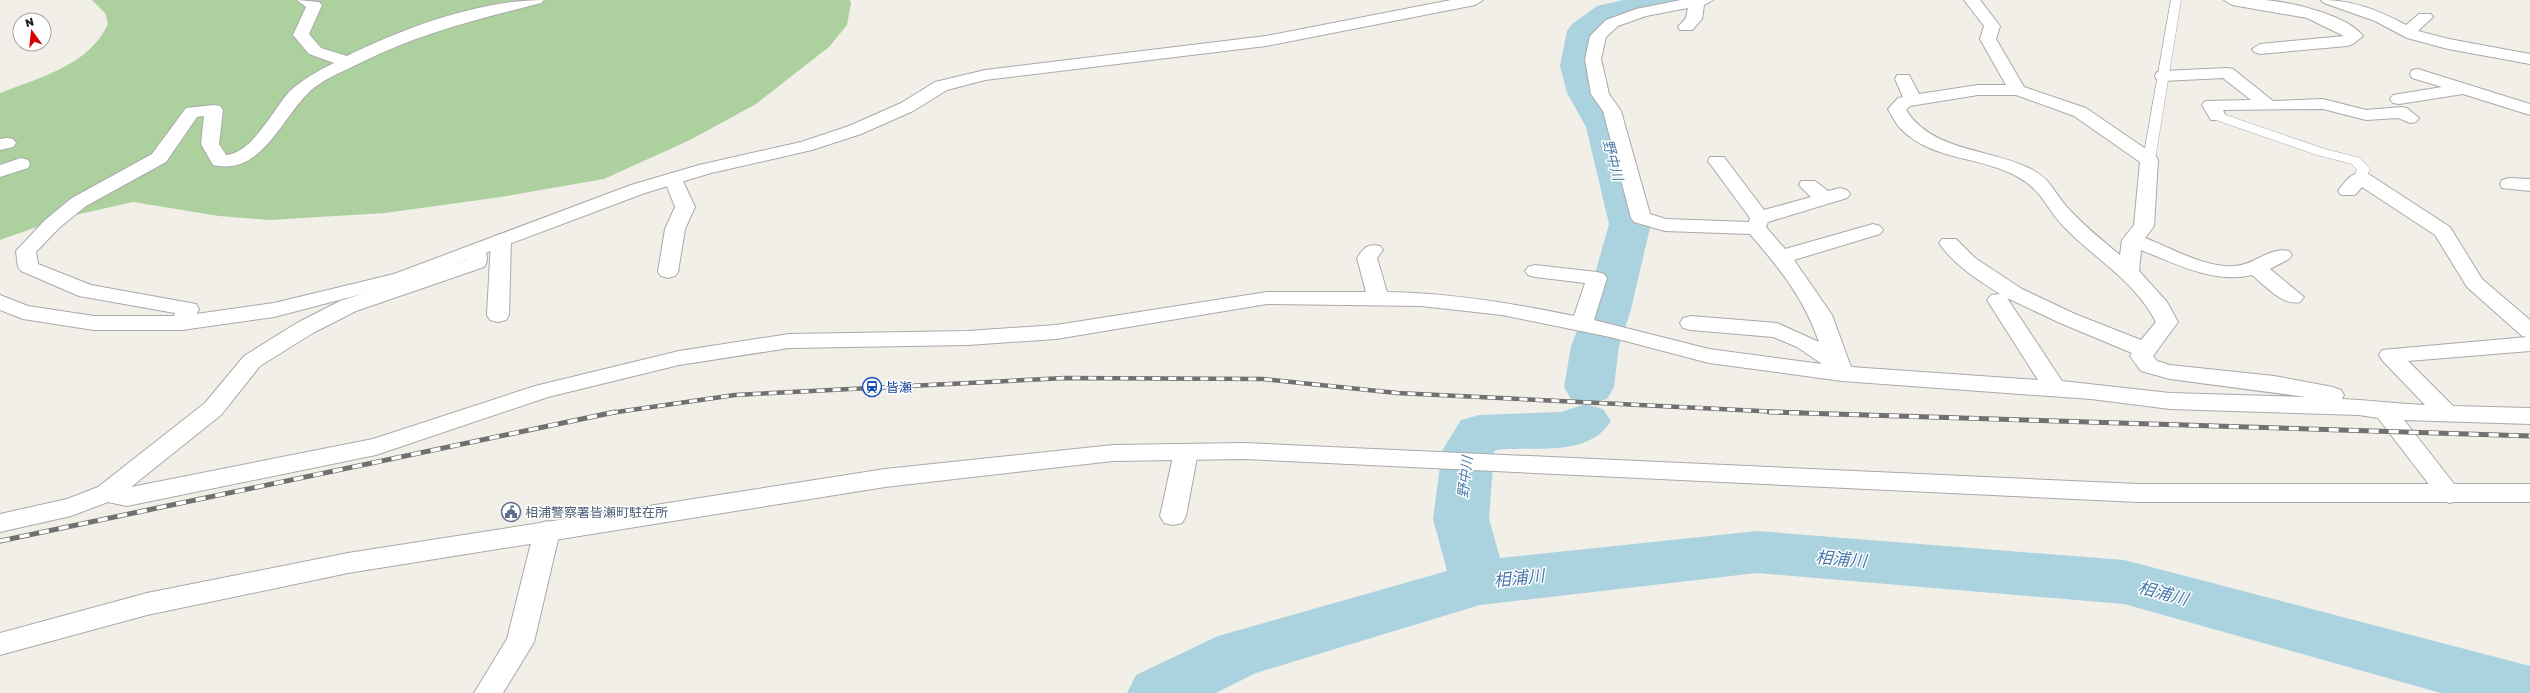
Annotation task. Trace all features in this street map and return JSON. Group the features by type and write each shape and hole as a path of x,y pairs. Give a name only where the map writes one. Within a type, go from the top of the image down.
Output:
{"street":[{"path":"305,0 314,5 301,35 315,51 348,62"},
{"path":"182,323 188,309 86,291 28,266 26,251 52,224 79,202 159,158 192,112 214,110 210,144 220,161 230,163 242,158 253,149 304,87 348,62 403,36 490,10 536,0"},
{"path":"0,302 23,312 94,323 182,323 274,310 401,278 638,189 806,146 855,130 907,107 941,86 985,75 1266,41 1475,0"},
{"path":"1972,0 1992,26 1988,39 2018,90"},
{"path":"2232,0 2304,13 2327,21 2355,36 2347,41 2260,49"},
{"path":"2329,0 2381,18 2407,32 2448,44 2530,59"},
{"path":"1686,27 1694,19 1701,1"},
{"path":"1701,1 1642,12 1612,22 1598,36 1593,59 1600,94 1612,111 1641,218 1665,225 1758,223 1833,196 1808,185"},
{"path":"2407,32 2425,17"},
{"path":"2163,76 2227,73 2269,106"},
{"path":"2418,74 2530,110"},
{"path":"1903,79 1914,101"},
{"path":"2399,99 2463,89"},
{"path":"2128,274 2132,240 2144,226 2149,160 2080,112 2018,90 1978,90 1904,102 1896,109 1901,120 1909,129 1926,140 2024,172 2040,182 2060,212 2128,274 2162,311 2167,322 2141,356 2150,366 2170,372 2274,384 2338,396 2386,412 2401,434 2450,494"},
{"path":"2217,116 2211,105 2269,106 2323,104 2366,115 2401,112 2410,118"},
{"path":"2352,112 2365,125"},
{"path":"1717,161 1781,256 1796,274 1821,315 1840,369"},
{"path":"0,171 21,164"},
{"path":"668,272 675,229 685,207 673,179"},
{"path":"2354,184 2443,231 2474,283 2522,315 2530,331"},
{"path":"2509,184 2530,185"},
{"path":"1781,256 1873,230"},
{"path":"498,315 502,240"},
{"path":"2132,240 2202,265 2228,272 2266,265 2282,255"},
{"path":"1949,244 1960,257 1995,282 2042,306 2145,350"},
{"path":"0,524 70,507 107,493 213,409 252,361 305,328 348,306 477,263 476,250"},
{"path":"1373,250 1367,258 1378,299"},
{"path":"2255,267 2293,297"},
{"path":"1535,271 1597,278 1582,324"},
{"path":"107,493 127,496 376,447 543,391 686,356 789,341 968,338 1056,332 1267,298 1421,299 1502,308 1582,324 1709,356 2170,400 2359,406 2386,412 2530,416"},
{"path":"1998,300 2055,389"},
{"path":"1691,323 1777,330 1805,342 1840,369"},
{"path":"2447,414 2390,355 2530,344"},
{"path":"0,644 147,604 348,563 885,478 1113,453 1244,451 2138,493 2530,493"},
{"path":"1173,516 1186,452"},
{"path":"488,693 520,642 547,531"}],"lane":[{"path":"2149,160 2176,0"},
{"path":"2217,116 2321,152 2356,161 2364,169 2354,184"}],"green space":[{"path":"92,0 850,0 851,3 847,25 829,47 756,104 690,140 604,179 501,197 385,213 270,220 219,216 133,202 62,218 0,240 0,93 62,68 89,50 100,38 108,24 105,13"}],"waterway":[{"name":"野中川","path":"1589,387 1595,346 1607,313 1630,224 1605,127 1586,93 1578,66 1584,31 1609,13 1676,0"},
{"name":"野中川","path":"1479,583 1461,519 1468,451 1479,433 1570,429 1585,421"},
{"name":"相浦川","path":"1479,583 1757,552 2124,582 2530,692"},
{"name":"相浦川","path":"1158,693 1239,653 1417,603 1479,583"}],"railway":[{"path":"611,413 735,395 1065,378 1263,379 1397,393 1802,413"},
{"path":"611,413 615,412"},
{"path":"1769,412 2530,436"},
{"path":"0,541 611,413"}],"place":[{"name":"皆瀬","path":"872,387"},
{"name":"相浦警察署皆瀬町駐在所","path":"511,512"}]}
